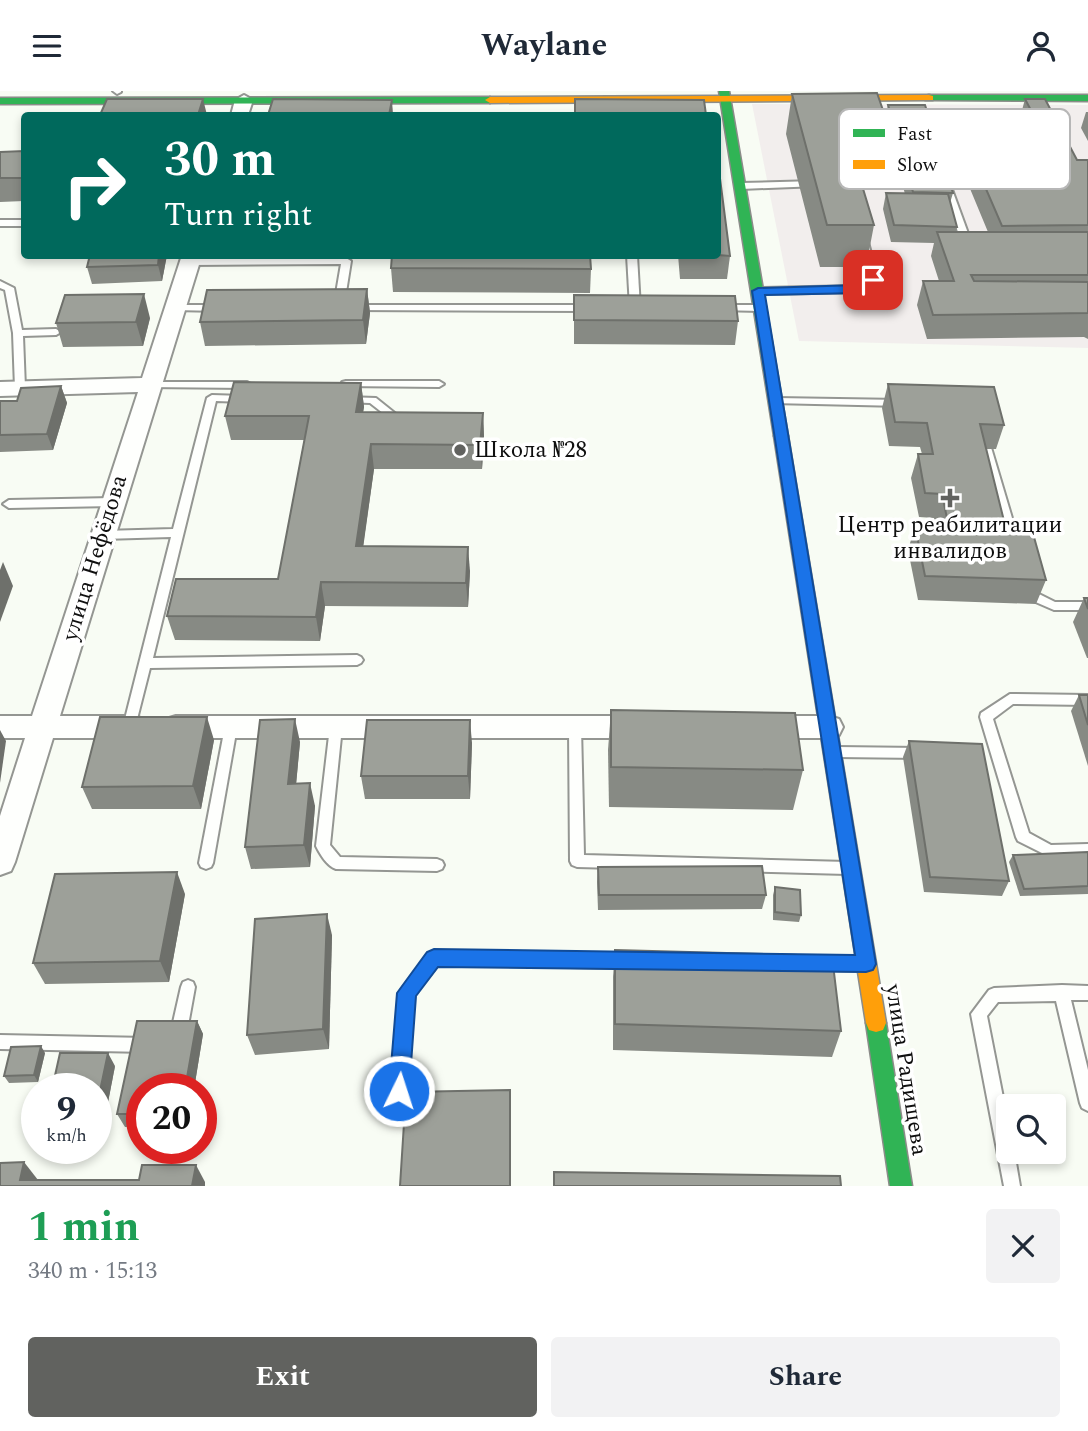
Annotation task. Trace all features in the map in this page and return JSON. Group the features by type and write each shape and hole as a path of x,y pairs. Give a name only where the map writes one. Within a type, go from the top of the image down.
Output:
{"main road":[{"path":"243,102 446,91"},
{"path":"0,93 116,95 243,102 724,94 918,103 1047,104 1088,99"},
{"name":"улица Радищева","path":"724,94 731,165 741,186 901,1186"},
{"path":"0,101 116,95"}],"street":[{"name":"улица Нефёдова","path":"0,862 191,259"},
{"path":"10,389 150,385"},
{"path":"0,727 670,727"},
{"path":"739,727 831,739"}],"lane":[{"path":"741,186 828,184"},
{"path":"948,189 969,250"},
{"path":"0,223 21,223"},
{"path":"758,291 860,289 873,280 859,229"},
{"path":"191,259 346,261 339,308"},
{"path":"632,259 635,308"},
{"path":"0,284 9,288 18,333 10,389"},
{"path":"177,308 231,308"},
{"path":"325,308 608,308"},
{"path":"622,308 649,308"},
{"path":"704,308 761,308"},
{"path":"18,333 56,332"},
{"path":"329,384 439,384"},
{"path":"150,385 260,385"},
{"path":"129,727 212,398 252,399"},
{"path":"332,400 372,400 405,425 418,425"},
{"path":"775,401 908,403"},
{"path":"978,420 1017,554"},
{"path":"9,504 113,502"},
{"path":"103,534 176,533"},
{"path":"1025,580 1028,594 1054,606 1088,606"},
{"path":"145,663 357,660"},
{"path":"1088,700 1010,699 986,717 990,754 1023,837 1050,851 1088,850"},
{"path":"206,863 231,727"},
{"path":"335,727 323,846 336,863 437,865"},
{"path":"575,727 576,861 850,868"},
{"path":"831,739 930,753"},
{"path":"399,1091 407,993 434,958 642,961"},
{"path":"795,963 866,964"},
{"path":"0,1042 152,1045 178,1031 188,988"},
{"path":"1062,992 1088,1103"},
{"path":"1012,1186 979,1014 994,995 1088,993"}],"shaded area":[{"path":"752,104 1088,105 1088,348 799,341"}],"building":[{"path":"877,93 883,109 839,109 839,189 863,189 874,225 827,225 792,94"},
{"path":"107,99 203,99 199,112 101,112"},
{"path":"273,99 392,100 390,112 269,112"},
{"path":"575,99 704,100 706,112 575,112"},
{"path":"1025,99 1045,99 1050,109 1030,109"},
{"path":"888,105 925,105 926,109 889,109"},
{"path":"1070,147 1077,160 1088,160 1088,225 1002,226 986,189 1070,189"},
{"path":"21,151 21,178 0,178 0,152"},
{"path":"721,186 730,256 721,255"},
{"path":"912,189 952,189 953,193 913,192"},
{"path":"886,193 948,194 957,227 894,225"},
{"path":"937,232 1088,232 1088,275 971,275 974,281 1088,282 1088,313 933,315 923,281 954,281"},
{"path":"89,259 159,259 158,265 87,267"},
{"path":"392,259 590,259 591,269 391,268"},
{"path":"367,289 363,320 200,322 207,290"},
{"path":"144,294 136,322 56,323 65,295"},
{"path":"574,295 735,296 738,321 574,320"},
{"path":"234,382 361,383 356,412 483,413 480,445 371,444 356,546 468,547 466,583 321,582 316,617 167,616 176,579 278,579 309,416 225,416"},
{"name":"Центр реабилитации инвалидов","path":"888,384 994,387 1004,425 980,424 1006,529 1032,530 1046,580 925,576 915,526 949,528 942,494 925,493 918,454 933,454 927,423 895,422"},
{"path":"61,386 47,434 0,435 0,401 17,401 21,388"},
{"path":"1079,695 1088,695 1088,725"},
{"path":"611,710 795,713 803,770 611,767"},
{"path":"100,717 207,717 193,786 82,787"},
{"path":"295,719 288,784 310,783 304,845 245,847 260,720"},
{"path":"367,720 470,720 468,776 361,776"},
{"path":"909,741 982,744 1009,881 930,877"},
{"path":"1088,852 1088,886 1024,889 1013,855"},
{"path":"762,866 766,895 599,895 598,867"},
{"path":"177,872 160,961 33,963 55,874"},
{"path":"775,887 800,890 801,915 775,912"},
{"path":"327,914 323,1029 247,1035 255,919"},
{"path":"615,950 832,956 841,1031 615,1024"},
{"path":"137,1021 197,1021 188,1073 126,1073 126,1114 117,1114"},
{"path":"41,1046 34,1073 4,1076 11,1047"},
{"path":"60,1053 108,1053 104,1073 56,1073"},
{"path":"510,1090 510,1186 400,1186 406,1092"},
{"path":"0,1163 24,1164 20,1180 139,1180 142,1165 196,1165 192,1186 0,1186"},
{"path":"554,1172 840,1176 841,1186 554,1186"}],"traffic: fast":[{"path":"724,91 781,436"},
{"path":"929,98 1088,98"},
{"path":"0,101 490,100"},
{"path":"876,1023 901,1186"}],"traffic: slow":[{"path":"490,100 929,98"},
{"path":"781,436 876,1023"}],"place":[{"name":"Школа №28","path":"460,450"},
{"name":"Центр реабилитации инвалидов","path":"950,498"}],"route":[{"path":"399,1091 407,993 434,958 866,964 758,291 860,289 873,280"}]}
